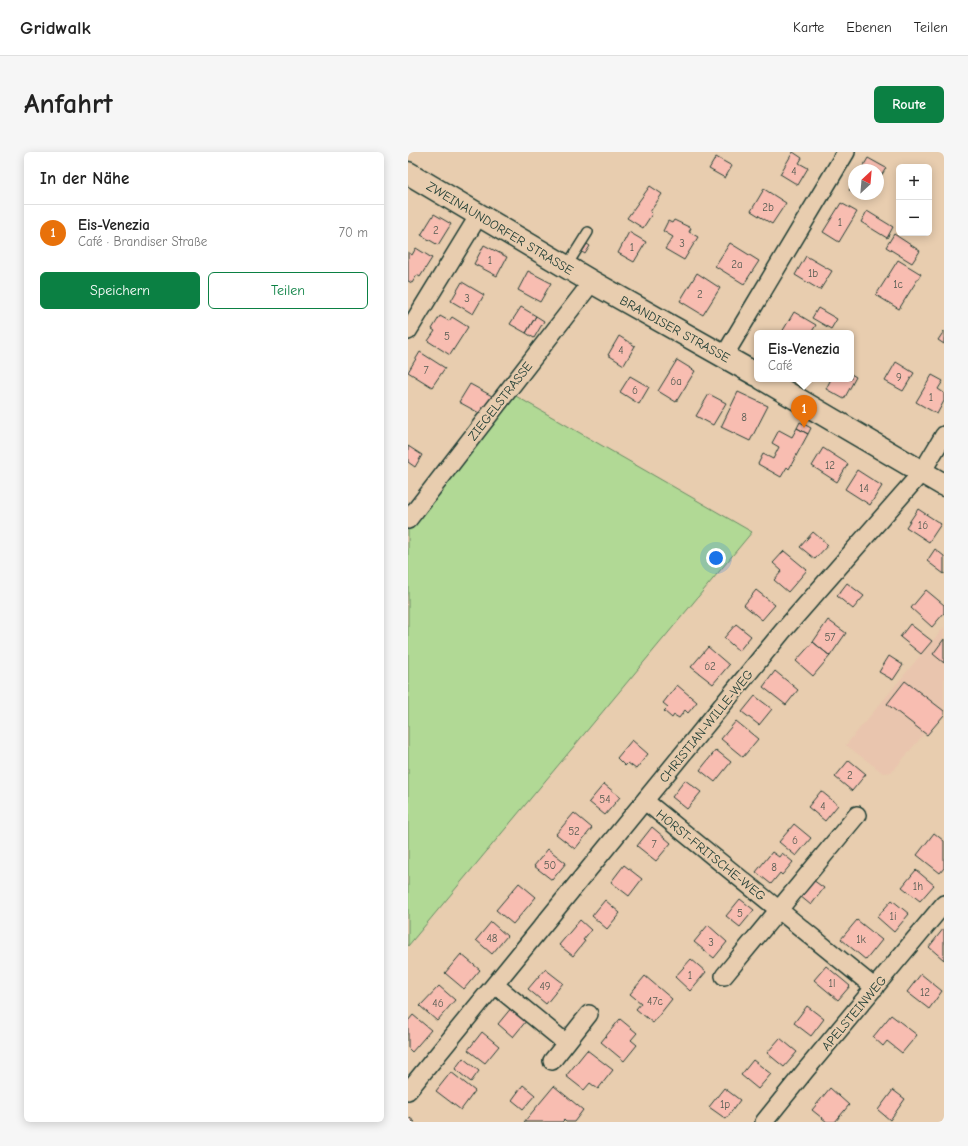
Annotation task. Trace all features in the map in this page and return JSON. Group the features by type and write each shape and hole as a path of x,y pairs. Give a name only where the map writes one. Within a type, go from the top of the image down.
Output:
{"street":[{"path":"724,356 846,152"},
{"name":"ZWEINAUNDORFER STRASSE","path":"408,173 592,282"},
{"path":"408,330 478,215"},
{"name":"BRANDISER STRASSE","path":"592,282 754,373"},
{"name":"ZIEGELSTRASSE","path":"408,520 592,282"},
{"path":"768,382 944,485"},
{"name":"CHRISTIAN-WILLE-WEG","path":"408,1091 782,632 922,472 944,435"},
{"name":"HORST-FRITSCHE-WEG","path":"645,801 876,988"},
{"name":"HORST-FRITSCHE-WEG","path":"724,976 857,815"},
{"name":"APELSTEINWEG","path":"764,1122 944,904"},
{"path":"495,985 566,1043"},
{"path":"552,1061 589,1014"}],"lane":[{"path":"566,267 588,232"}],"shaded area":[{"path":"944,627 944,710 892,772 883,773 846,745"}],"green space":[{"path":"514,395 752,532 408,946 408,530 459,468"}],"building":[{"path":"793,152 802,158 799,163 808,168 798,185 780,174"},
{"path":"716,157 732,166 725,178 709,169"},
{"path":"868,158 879,164 864,164"},
{"path":"650,186 662,194 650,212 652,214 643,228 627,218"},
{"path":"764,189 786,203 772,224 751,211"},
{"path":"841,203 857,212 839,242 823,232"},
{"path":"867,211 893,227 887,238 861,222"},
{"path":"434,214 451,224 438,245 421,235"},
{"path":"674,220 691,228 689,232 698,237 684,260 665,249 673,237 663,231 668,221 672,223"},
{"path":"629,232 646,242 634,262 618,253"},
{"path":"894,234 920,251 912,263 886,247"},
{"path":"730,243 759,261 744,284 715,266"},
{"path":"587,244 590,246 585,254 582,252"},
{"path":"484,245 507,257 497,276 474,264"},
{"path":"416,248 432,258 420,277 417,275 412,283 408,281 408,252 412,255"},
{"path":"806,256 832,271 820,290 795,275"},
{"path":"898,260 921,274 899,309 876,295"},
{"path":"528,271 551,283 540,302 518,290"},
{"path":"697,273 720,288 703,315 680,301"},
{"path":"462,282 484,295 473,314 451,301"},
{"path":"521,307 536,316 526,333 510,324"},
{"path":"818,308 837,319 831,329 812,318"},
{"path":"794,312 816,325 813,330 783,330"},
{"path":"440,316 449,321 452,317 468,327 450,355 428,341 435,331 432,329"},
{"path":"536,316 544,321 534,338 526,333"},
{"path":"944,331 944,344 938,340"},
{"path":"619,336 635,346 624,365 608,355"},
{"path":"420,352 445,368 432,387 408,372"},
{"path":"677,360 695,371 676,402 658,391"},
{"path":"896,362 914,373 903,391 885,381"},
{"path":"932,375 943,381 938,389 944,393 944,401 937,414 916,402"},
{"path":"630,376 649,387 639,404 620,392"},
{"path":"830,382 853,382 844,399 826,389"},
{"path":"470,384 492,396 481,414 459,402"},
{"path":"738,392 768,406 750,441 721,427"},
{"path":"709,394 726,403 713,425 696,416"},
{"path":"800,422 811,428 808,434 797,428"},
{"path":"797,428 808,434 789,469 787,467 781,477 758,464 763,454 773,459 779,447 772,443 779,430 792,437"},
{"path":"408,446 422,455 415,467 408,462"},
{"path":"823,448 848,464 837,482 812,466"},
{"path":"857,470 882,486 870,505 845,489"},
{"path":"918,509 941,524 929,542 906,527"},
{"path":"813,532 828,545 815,559 800,547"},
{"path":"935,549 944,556 944,574 927,561"},
{"path":"784,551 807,570 788,592 774,580 782,571 773,563"},
{"path":"847,583 864,596 853,609 837,596"},
{"path":"756,590 775,605 762,620 744,605"},
{"path":"926,590 944,605 944,613 932,627 911,608"},
{"path":"828,620 846,633 830,656 813,642"},
{"path":"736,624 751,636 739,651 724,638"},
{"path":"910,624 932,641 921,654 900,637"},
{"path":"944,639 944,663 933,654"},
{"path":"813,642 830,656 813,676 796,661"},
{"path":"708,647 729,665 713,684 691,667"},
{"path":"889,656 903,665 893,680 879,672"},
{"path":"775,671 798,690 786,705 763,687"},
{"path":"905,681 944,711 944,715 927,735 887,704"},
{"path":"677,685 697,702 688,713 685,710 679,718 674,715 672,718 664,711 668,707 663,703"},
{"path":"755,696 772,709 759,725 742,712"},
{"path":"736,721 758,739 743,757 721,739"},
{"path":"632,740 648,754 636,769 628,763 625,766 617,758"},
{"path":"716,750 731,762 715,782 700,770"},
{"path":"849,760 866,774 852,791 835,777"},
{"path":"685,780 701,792 687,809 672,797"},
{"path":"604,784 620,797 605,815 589,802"},
{"path":"821,791 838,805 825,821 808,807"},
{"path":"574,813 592,828 575,849 556,834"},
{"path":"794,824 811,838 796,856 779,842"},
{"path":"652,827 671,843 656,861 637,846"},
{"path":"934,833 944,841 944,868 940,873 917,855"},
{"path":"548,849 566,863 552,880 534,866"},
{"path":"772,852 779,857 782,853 793,862 782,875 780,873 771,884 756,872"},
{"path":"624,865 642,879 629,896 611,882"},
{"path":"916,870 934,885 920,901 902,887"},
{"path":"813,880 824,888 811,905 800,896"},
{"path":"519,883 536,897 513,924 496,910"},
{"path":"740,899 754,910 740,927 726,916"},
{"path":"605,900 620,913 607,929 592,916"},
{"path":"892,900 909,914 894,932 877,917"},
{"path":"580,920 591,930 583,940 585,941 573,956 559,945"},
{"path":"857,920 882,940 866,960 841,939"},
{"path":"491,922 507,936 492,954 476,940"},
{"path":"708,925 727,942 714,958 694,942"},
{"path":"944,928 944,960 929,947"},
{"path":"461,954 480,970 464,989 445,973"},
{"path":"691,959 706,972 690,991 675,977"},
{"path":"826,966 850,986 838,1000 814,980"},
{"path":"545,969 563,983 546,1004 528,989"},
{"path":"921,974 942,991 929,1009 907,992"},
{"path":"645,976 672,999 653,1023 636,1009 641,1003 630,994"},
{"path":"439,986 455,1000 437,1021 420,1006"},
{"path":"807,1006 824,1019 811,1036 794,1023"},
{"path":"512,1007 527,1020 513,1037 498,1024"},
{"path":"413,1015 431,1030 412,1052 408,1048 408,1021"},
{"path":"891,1015 917,1035 902,1053 887,1041 883,1046 873,1037"},
{"path":"620,1019 637,1033 631,1040 637,1045 624,1061 601,1042"},
{"path":"482,1032 499,1046 485,1063 468,1050"},
{"path":"780,1038 797,1052 784,1067 767,1053"},
{"path":"587,1050 613,1070 598,1089 590,1083 584,1090 566,1076"},
{"path":"463,1058 479,1071 471,1082 455,1069"},
{"path":"753,1060 771,1074 758,1089 741,1075"},
{"path":"451,1072 475,1091 461,1110 436,1091"},
{"path":"523,1085 535,1095 523,1109 512,1100"},
{"path":"554,1086 583,1110 574,1122 566,1122 564,1120 562,1122 524,1122"},
{"path":"724,1088 740,1100 726,1119 709,1107"},
{"path":"830,1088 849,1105 835,1122 827,1122 812,1110"},
{"path":"893,1090 905,1099 890,1120 878,1110"},
{"path":"410,1118 415,1122 408,1122"}],"place":[{"name":"Eis-Venezia","path":"804,428"}]}
